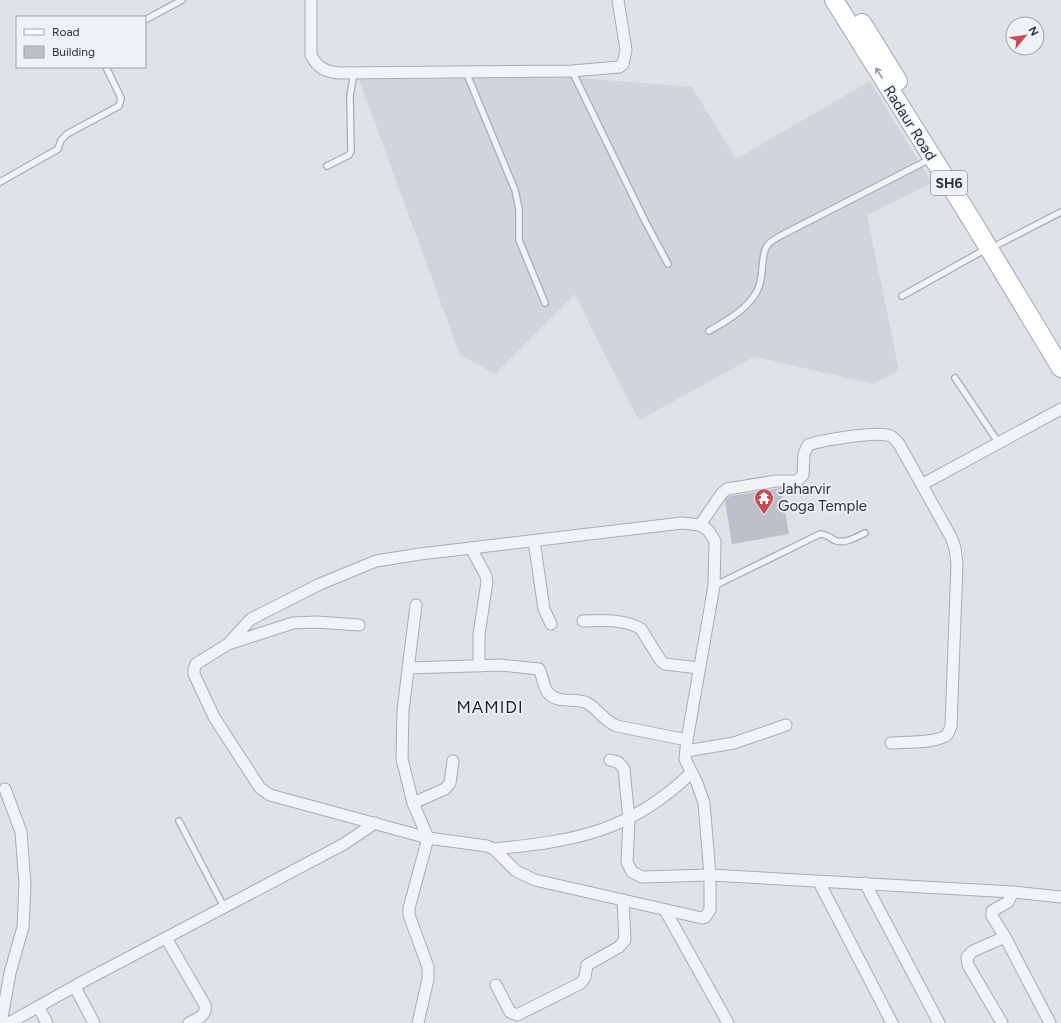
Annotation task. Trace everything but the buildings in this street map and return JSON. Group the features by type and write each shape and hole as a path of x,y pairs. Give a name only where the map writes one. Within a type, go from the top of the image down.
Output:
{"main road":[{"name":"Radaur Road","path":"834,0 932,158 994,246 1061,368"},
{"name":"Radaur Road","path":"848,0 994,246 1061,351"}],"street":[{"path":"311,0 310,42 311,55 314,63 329,72 354,73 572,71 611,69 624,64 626,50 618,0"},
{"path":"923,484 1061,409"},
{"path":"700,525 722,493 728,489 776,480 797,481 804,471 805,449 812,444 853,437 888,435 899,444 923,484 951,537 957,564 951,726 947,735 934,740 891,744"},
{"path":"228,644 251,619 356,568 376,561 682,522 700,525 708,530 715,541 714,586 686,745 685,759 704,803 710,875 710,910 705,917 665,910 535,880 522,875 494,849"},
{"path":"534,541 543,602 551,624"},
{"path":"471,548 486,576 487,582 478,634 479,666"},
{"path":"416,605 403,710 402,760 413,803 428,838 409,908 409,915 428,967 428,979 418,1023"},
{"path":"583,621 603,620 636,626 641,629 661,661 665,664 699,668"},
{"path":"359,625 317,622 293,623 228,644 200,661 194,669 194,674 214,717 260,788 270,795 428,838 475,843 494,849 549,844 606,829 628,820 650,807 691,773"},
{"path":"409,668 501,665 539,669 548,693 563,701 580,701 587,704 608,722 617,726 686,745 734,743 786,725"},
{"path":"610,760 618,762 624,769 628,820 627,857 632,872 642,877 710,875 1013,892 1061,897"},
{"path":"413,803 445,789 448,786 452,761"},
{"path":"1,1023 10,973 23,927 24,892 21,832 5,789"},
{"path":"9,1023 344,844 375,823"},
{"path":"819,882 892,1023"},
{"path":"865,883 939,1023"},
{"path":"1013,892 1008,902 992,911 992,916 1005,937 1050,1023"},
{"path":"496,985 510,1012 517,1015 581,983 586,977 587,965 619,947 625,940 624,900"},
{"path":"665,910 728,1023"},
{"path":"1002,1023 968,965 967,957 973,951 1005,937"},
{"path":"166,938 205,1005 206,1010 204,1015 189,1023"},
{"path":"75,987 94,1023"},
{"path":"39,1008 47,1023"}],"lane":[{"path":"146,19 182,0"},
{"path":"0,182 58,149 61,140 67,134 119,106 122,98 107,68"},
{"path":"572,71 645,221 668,264"},
{"path":"466,72 515,190 519,209 519,240 545,303"},
{"path":"327,166 349,155 351,151 350,96 354,73"},
{"path":"709,331 734,316 756,293 762,278 764,252 766,246 771,242 932,158"},
{"path":"902,296 994,246 1061,212"},
{"path":"955,378 998,442"},
{"path":"714,586 820,534 824,534 835,541 841,542 865,533"},
{"path":"179,821 224,907"}],"shaded area":[{"path":"357,74 473,74 581,78 692,87 736,159 870,81 932,183 867,215 899,370 874,384 754,357 639,420 602,350 575,294 495,374 460,355"}],"place":[{"name":"Jaharvir Goga Temple","path":"764,515"}],"district":[{"name":"MAMIDI","path":"490,707"}]}
